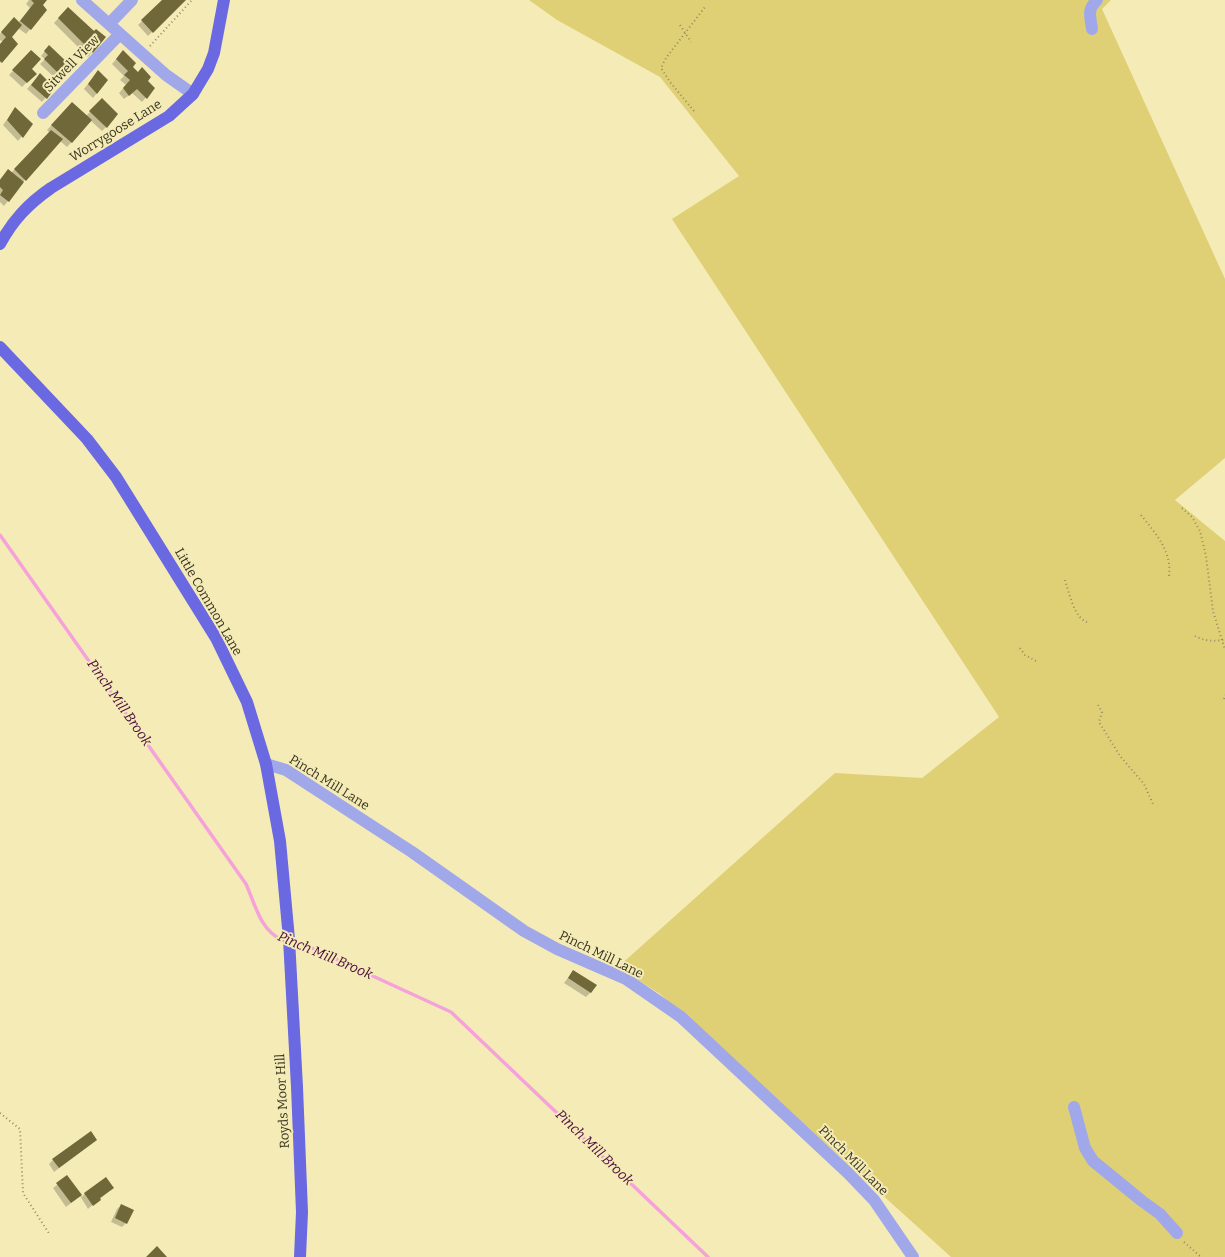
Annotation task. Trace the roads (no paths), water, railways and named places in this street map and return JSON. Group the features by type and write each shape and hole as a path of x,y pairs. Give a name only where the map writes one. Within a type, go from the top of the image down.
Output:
{"main road":[{"name":"Worrygoose Lane","path":"0,244 8,230 33,201 51,188 169,116 193,94 208,69 214,53 224,0"},
{"name":"Little Common Lane","path":"0,347 87,439 116,477 216,638 247,702 266,764 280,841 289,942"},
{"name":"Royds Moor Hill","path":"289,942 302,1212 300,1257"}],"street":[{"path":"82,0 166,75 193,94"},
{"path":"109,24 132,0"},
{"path":"1092,28 1090,7 1097,0"},
{"name":"Sitwell View","path":"43,113 120,34"},
{"name":"Pinch Mill Lane","path":"266,764 286,770 412,852 524,931 557,949 626,979 681,1017 848,1173 874,1200 913,1257"},
{"path":"1074,1107 1085,1148 1093,1161 1160,1214 1177,1233"}],"waterway":[{"name":"Pinch Mill Brook","path":"0,535 246,884 259,916 268,930 282,940 301,943 451,1012 708,1257"}]}
